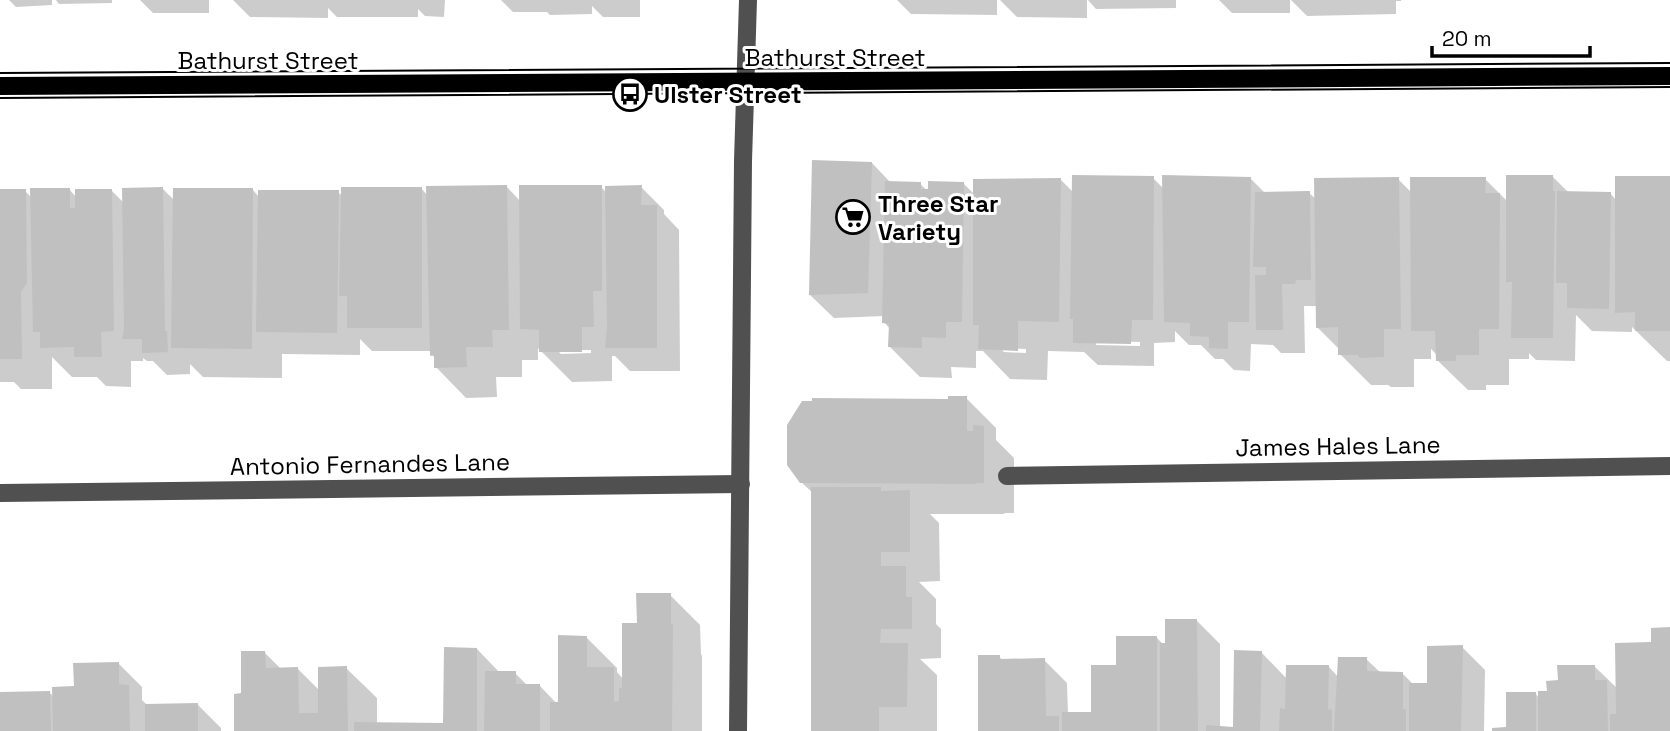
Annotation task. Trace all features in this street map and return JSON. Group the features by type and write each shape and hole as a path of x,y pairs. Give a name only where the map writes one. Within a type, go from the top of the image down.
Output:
{"main road":[{"name":"Bathurst Street","path":"0,86 1670,76"}],"street":[{"path":"738,731 748,0"},
{"name":"James Hales Lane","path":"1007,476 1670,466"},
{"name":"Antonio Fernandes Lane","path":"0,493 741,484"}],"building":[{"path":"812,160 872,162 868,293 809,295"},
{"path":"1072,175 1154,176 1153,320 1132,320 1131,344 1073,343 1073,319 1070,319"},
{"path":"1162,175 1251,177 1249,322 1228,322 1228,349 1209,348 1209,337 1190,336 1190,323 1164,322"},
{"path":"1506,175 1553,175 1553,338 1511,338 1512,282 1506,282"},
{"path":"1615,176 1670,176 1670,331 1635,331 1635,312 1615,313"},
{"path":"1399,177 1401,329 1384,329 1384,357 1338,355 1338,327 1316,328 1314,178"},
{"path":"1410,177 1486,177 1485,193 1500,193 1499,329 1479,329 1479,355 1456,355 1456,361 1436,361 1435,331 1411,331"},
{"path":"1061,178 1059,322 1018,321 1018,351 978,349 979,325 973,325 973,179"},
{"path":"885,181 921,182 921,189 928,189 928,181 964,182 962,322 946,322 946,338 922,337 922,348 888,347 889,324 882,323"},
{"path":"507,185 509,330 492,330 493,347 466,347 467,367 434,368 434,355 430,356 426,186"},
{"path":"519,185 602,185 602,291 593,291 594,327 582,327 582,352 539,352 539,330 520,329"},
{"path":"642,185 641,205 657,205 657,348 605,348 605,186"},
{"path":"163,187 165,331 168,352 142,353 142,339 122,339 122,188"},
{"path":"341,187 422,187 422,328 347,328 347,296 339,296"},
{"path":"30,188 70,188 70,208 75,208 75,189 112,189 114,331 101,332 102,357 74,357 74,347 40,348 40,332 33,332"},
{"path":"173,188 253,188 252,349 171,348"},
{"path":"0,189 26,189 27,283 21,292 22,359 0,359"},
{"path":"258,190 339,190 337,333 256,332"},
{"path":"1310,191 1311,280 1282,284 1283,330 1256,330 1255,275 1266,275 1266,267 1253,267 1255,192"},
{"path":"1557,191 1611,192 1609,309 1567,308 1567,283 1556,283"},
{"path":"948,396 967,396 967,431 973,431 973,425 984,426 984,483 800,483 787,465 787,425 802,401 812,401 812,398 948,399"},
{"path":"811,487 881,487 881,491 910,490 910,552 881,552 881,566 906,566 906,597 912,597 912,629 881,629 880,643 908,643 907,707 879,707 879,731 811,731"},
{"path":"636,593 671,593 672,731 550,731 550,702 558,702 558,635 587,636 587,667 614,667 614,702 619,701 619,688 622,688 622,623 637,623"},
{"path":"1165,619 1197,619 1198,731 1160,731 1160,643 1165,643"},
{"path":"1670,627 1670,731 1610,731 1610,714 1616,714 1615,643 1651,642 1651,628"},
{"path":"1116,636 1157,636 1157,731 1062,731 1062,712 1091,712 1091,665 1116,665"},
{"path":"1463,645 1461,731 1409,731 1409,683 1427,683 1427,646"},
{"path":"444,647 477,648 477,731 354,731 354,722 443,723"},
{"path":"1234,650 1262,651 1260,731 1206,731 1206,725 1233,727"},
{"path":"241,651 265,651 266,668 298,667 299,713 318,713 318,667 347,666 348,731 234,731 234,694 241,693"},
{"path":"978,655 1000,655 1000,659 1045,658 1046,716 1059,716 1059,731 978,731"},
{"path":"1338,657 1367,657 1367,671 1403,672 1406,731 1334,731"},
{"path":"119,662 119,684 129,685 130,731 53,731 52,687 74,686 73,663"},
{"path":"1286,665 1329,665 1328,709 1332,710 1332,731 1279,731 1280,708 1285,709"},
{"path":"1557,665 1595,665 1595,680 1607,680 1608,731 1538,731 1538,691 1547,691 1546,681 1558,680"},
{"path":"485,671 516,671 516,684 540,684 540,731 484,731"},
{"path":"50,691 51,731 0,731 0,692"},
{"path":"1506,692 1536,692 1536,731 1492,731 1492,728 1506,727"},
{"path":"198,703 198,731 145,731 145,704"}],"tram line":[{"path":"0,73 1670,63"},
{"path":"0,98 1670,87"}],"place":[{"name":"Ulster Street","path":"630,94"},
{"name":"Three Star Variety","path":"853,217"}]}
